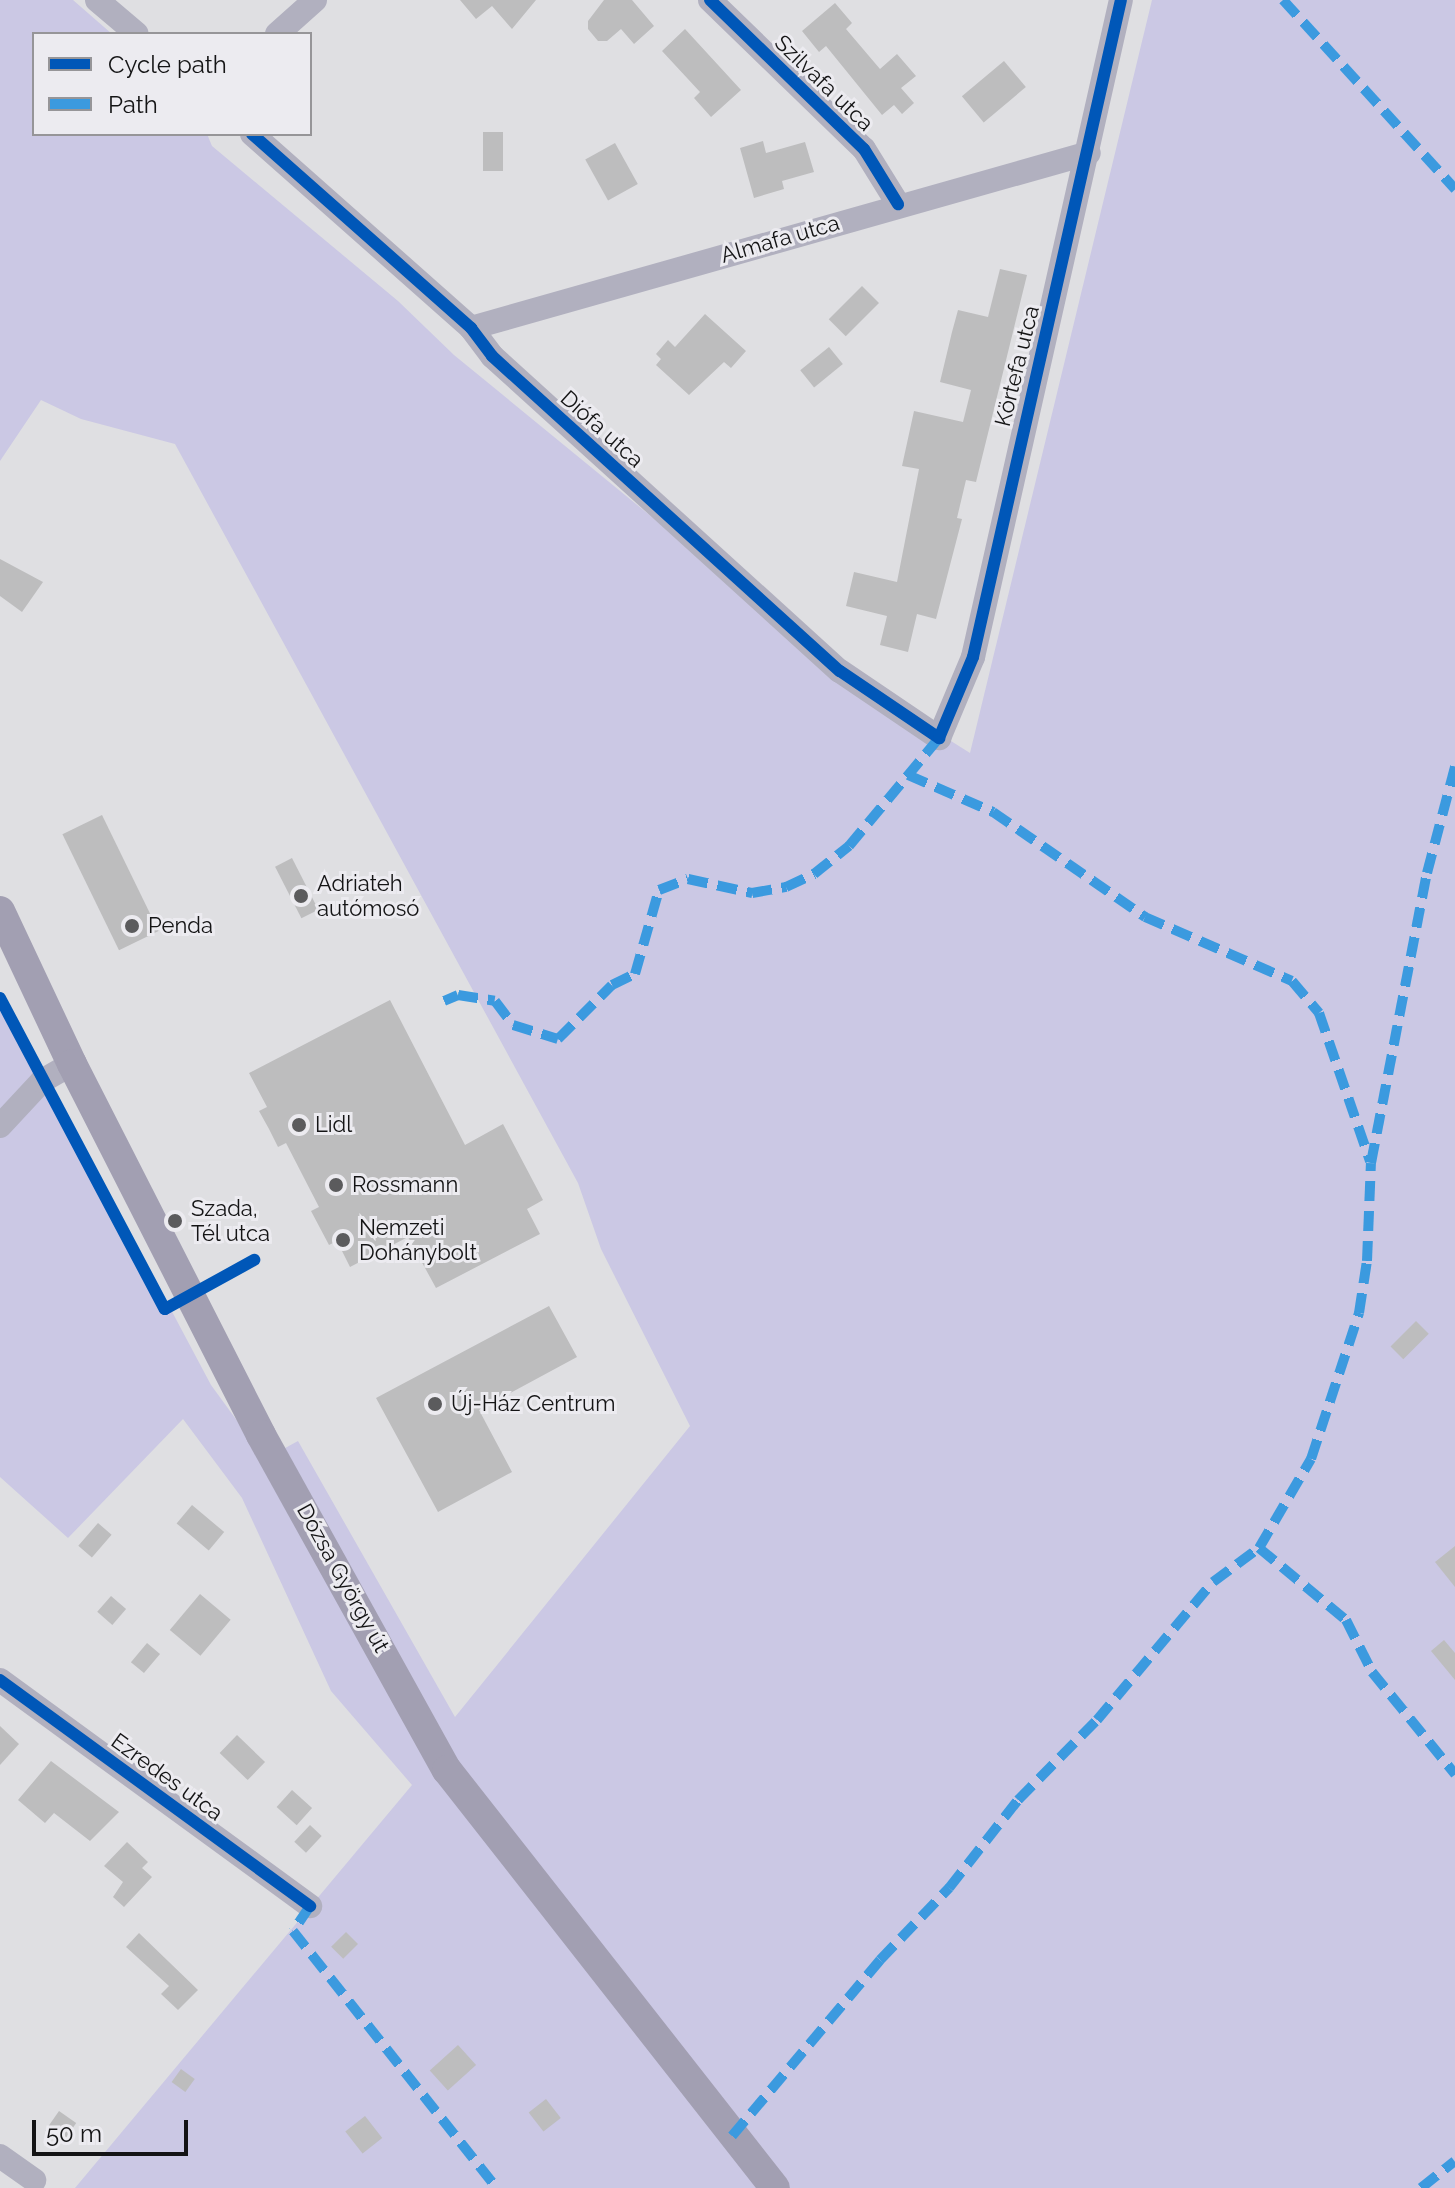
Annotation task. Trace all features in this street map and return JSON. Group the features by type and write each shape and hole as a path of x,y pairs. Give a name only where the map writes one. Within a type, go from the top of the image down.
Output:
{"main road":[{"name":"Dózsa György út","path":"0,911 72,1064 261,1435 447,1770 775,2188"}],"street":[{"path":"97,0 135,32"},
{"path":"279,32 315,0"},
{"name":"Szilvafa utca","path":"710,0 864,149 898,204"},
{"name":"Körtefa utca","path":"939,738 973,657 1021,429 1089,153 1121,0"},
{"name":"Diófa utca","path":"254,136 471,328 492,356 840,671 939,738"},
{"name":"Almafa utca","path":"471,328 898,204 1089,153"},
{"path":"0,1126 42,1081 72,1064"},
{"name":"Ezredes utca","path":"0,1680 310,1906"},
{"path":"0,2156 34,2180"}],"shaded area":[{"path":"0,0 73,0 110,32 32,32 32,136 208,136 212,146 398,301 454,355 840,671 970,753 1152,0 1455,0 1455,2188 75,2188 412,1785 331,1691 242,1498 183,1419 68,1538 0,1477 0,1011 76,1131 211,1385 265,1459 298,1441 455,1717 690,1426 601,1249 578,1183 175,444 81,419 41,400 0,461"}],"building":[{"path":"460,0 536,0 512,29 492,6 476,19"},
{"path":"604,0 632,0 654,26 634,44 621,29 607,41 598,41 588,29 588,21"},
{"path":"835,3 852,23 846,29 880,69 897,54 916,76 901,88 914,103 902,114 894,105 882,115 826,46 819,52 802,31"},
{"path":"685,29 741,90 711,117 694,98 700,92 662,51"},
{"path":"1004,61 1026,87 984,122 962,96"},
{"path":"483,132 503,132 503,171 483,171"},
{"path":"763,141 766,153 805,142 814,172 782,181 784,189 754,198 740,148"},
{"path":"615,143 638,184 608,201 585,159"},
{"path":"1000,269 1027,275 976,482 966,480 957,518 962,519 936,619 917,614 908,652 880,645 887,616 846,606 854,572 897,582 919,469 902,466 914,411 963,422 971,390 940,382 952,332 958,310 988,317"},
{"path":"862,286 879,303 846,336 829,319"},
{"path":"705,314 746,351 731,368 724,362 689,395 656,365 661,359 656,354 668,340 675,347"},
{"path":"829,347 843,364 814,387 800,370"},
{"path":"0,559 43,582 22,612 0,596"},
{"path":"102,815 159,931 119,950 62,834"},
{"name":"Adriateh autómosó","path":"292,858 318,910 301,918 275,867"},
{"path":"390,1000 465,1145 503,1124 543,1200 527,1209 540,1234 436,1288 408,1237 350,1267 337,1241 329,1245 311,1211 319,1207 286,1143 278,1147 259,1111 267,1107 249,1073"},
{"name":"Új-Ház Centrum","path":"549,1306 577,1357 479,1410 512,1472 438,1512 376,1398"},
{"path":"1416,1321 1429,1334 1403,1359 1391,1346"},
{"path":"192,1505 224,1532 209,1550 177,1523"},
{"path":"98,1523 112,1535 92,1557 78,1546"},
{"path":"1455,1546 1455,1587 1435,1562"},
{"path":"200,1594 231,1620 200,1656 170,1630"},
{"path":"111,1596 126,1609 112,1625 97,1612"},
{"path":"1444,1640 1455,1653 1455,1680 1431,1651"},
{"path":"147,1643 160,1654 144,1673 131,1662"},
{"path":"0,1726 19,1744 0,1765"},
{"path":"237,1735 265,1762 248,1780 220,1753"},
{"path":"51,1761 119,1812 90,1841 54,1813 45,1823 18,1800"},
{"path":"292,1790 312,1808 297,1825 277,1807"},
{"path":"310,1825 322,1836 306,1853 294,1842"},
{"path":"127,1842 148,1862 142,1868 152,1877 124,1907 113,1897 123,1882 104,1866"},
{"path":"346,1932 358,1944 343,1959 331,1947"},
{"path":"139,1933 198,1990 178,2010 161,1994 169,1986 126,1947"},
{"path":"458,2045 476,2065 448,2090 430,2070"},
{"path":"181,2069 195,2079 185,2092 172,2082"},
{"path":"546,2099 561,2118 543,2131 529,2113"},
{"path":"59,2111 76,2123 62,2143 45,2131"},
{"path":"365,2116 382,2138 363,2153 345,2131"}],"marked path":[{"path":"1283,0 1455,189"},
{"path":"444,1001 458,995 495,1001 513,1025 558,1039 612,985 635,974 659,890 688,879 752,893 786,887 814,874 849,846 939,738"},
{"path":"732,2136 880,1960 949,1888 1018,1800 1097,1720 1213,1582 1259,1548 1311,1459 1359,1313 1367,1261 1371,1163 1427,873 1455,767"},
{"path":"908,775 993,812 1145,917 1292,981 1319,1013 1370,1161"},
{"path":"1259,1548 1346,1620 1372,1672 1455,1774"},
{"path":"310,1906 293,1931 497,2188"},
{"path":"1421,2188 1455,2161"}],"cycle path":[{"path":"710,0 864,149 898,204"},
{"path":"254,136 471,328 492,356 840,671 939,738 973,657 1121,0"},
{"path":"0,998 165,1309 254,1260"},
{"path":"0,1680 310,1906"}],"place":[{"name":"Adriateh autómosó","path":"301,896"},
{"name":"Penda","path":"132,926"},
{"name":"Lidl","path":"299,1125"},
{"name":"Rossmann","path":"336,1185"},
{"name":"Szada, Tél utca","path":"175,1221"},
{"name":"Nemzeti Dohánybolt","path":"343,1240"},
{"name":"Új-Ház Centrum","path":"435,1404"}]}
